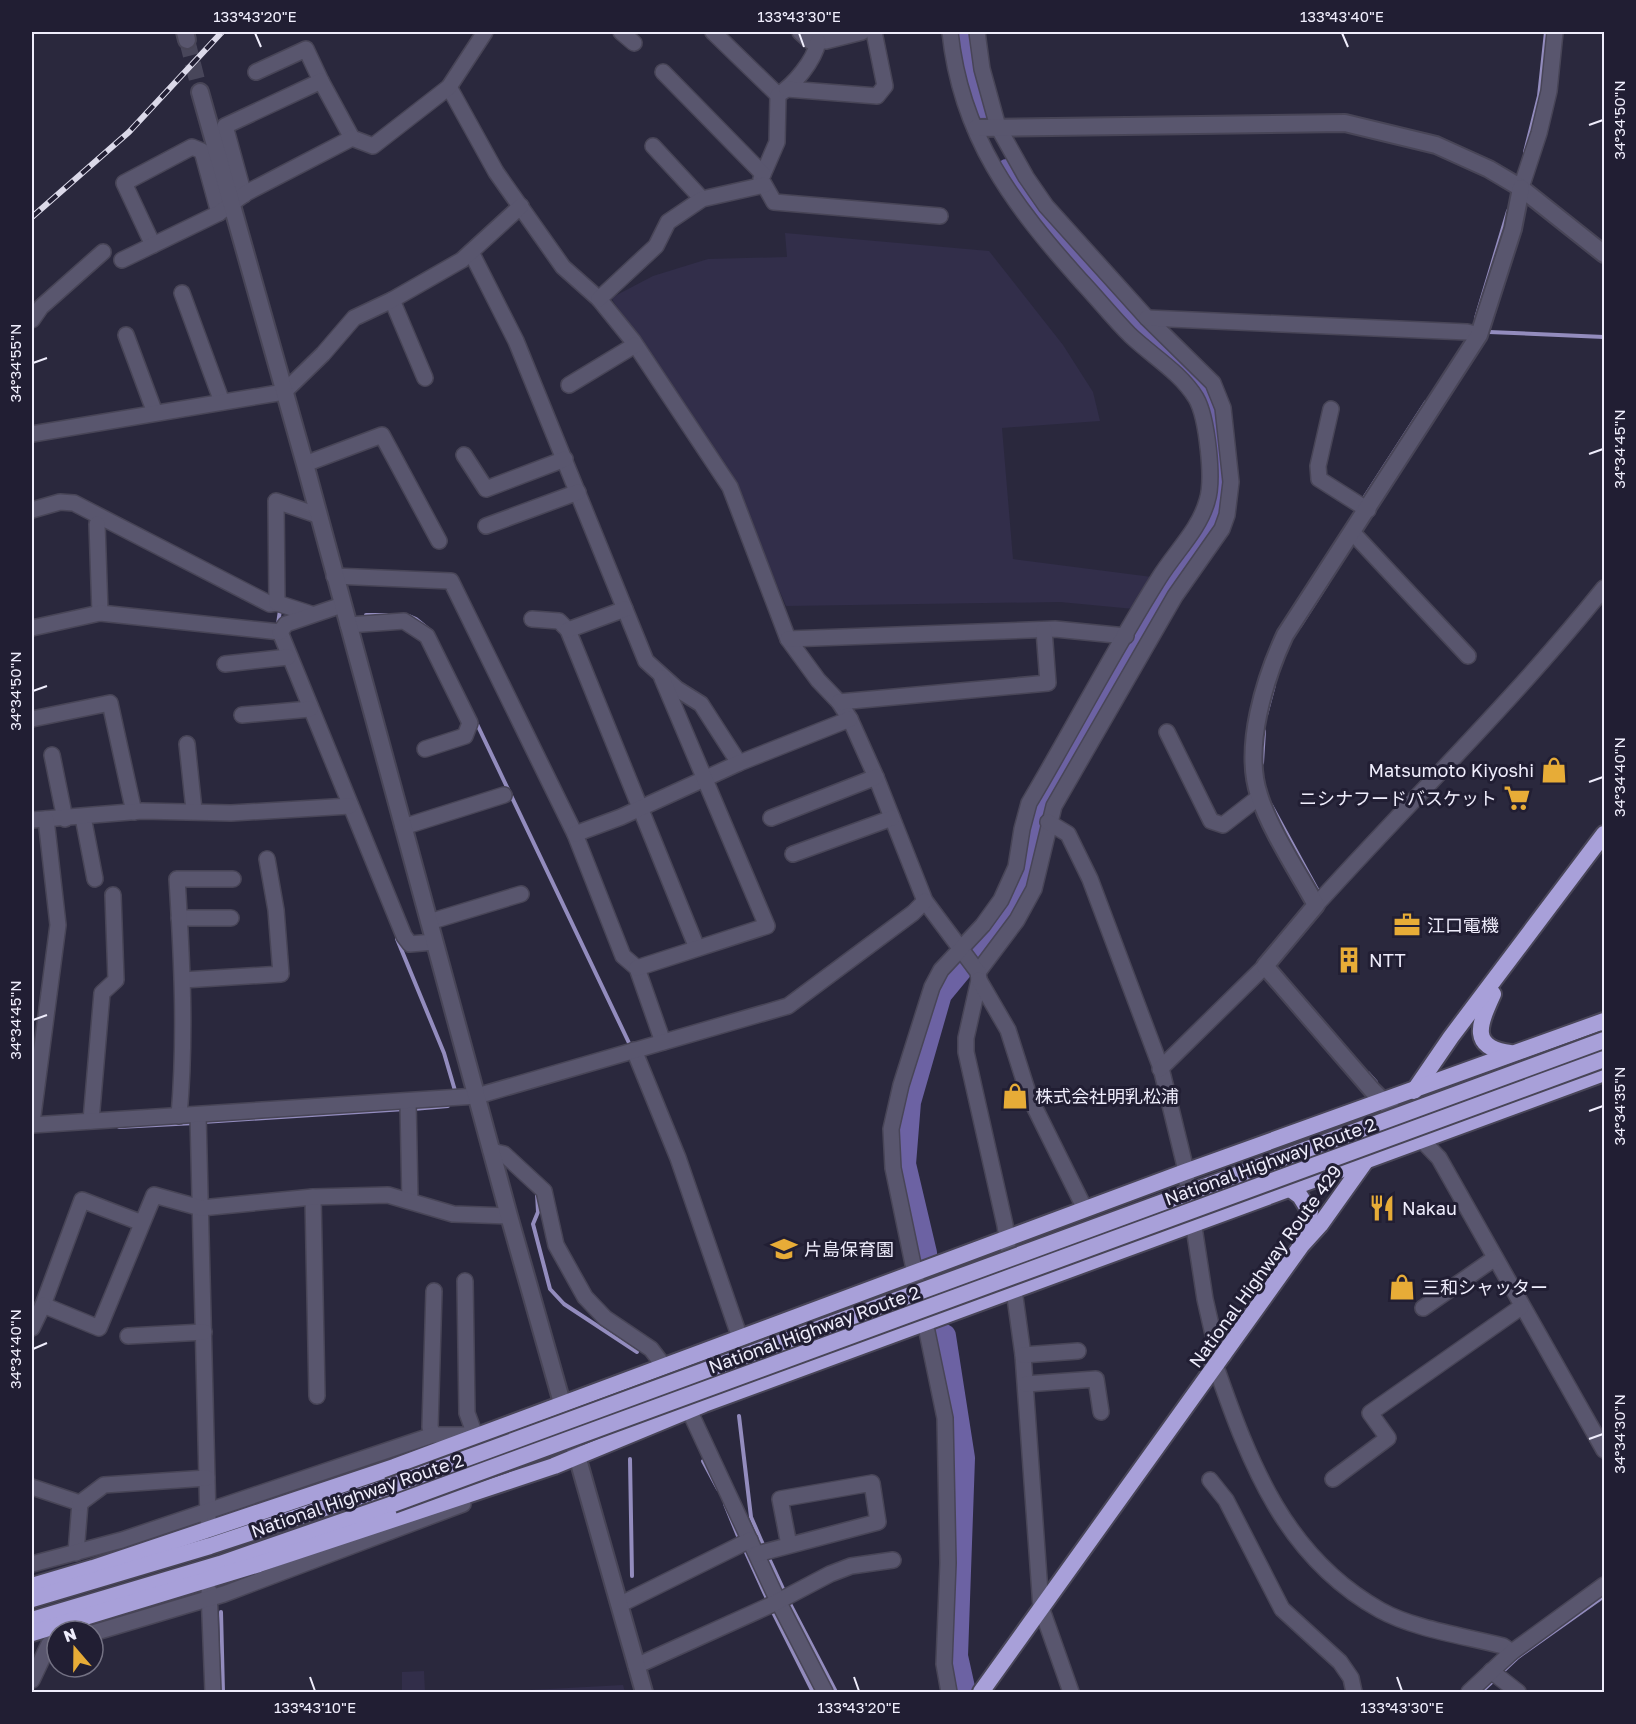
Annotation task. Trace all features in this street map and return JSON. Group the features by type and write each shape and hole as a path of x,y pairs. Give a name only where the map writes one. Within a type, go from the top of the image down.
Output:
{"highway":[{"name":"National Highway Route 429","path":"981,1692 1301,1246 1320,1225 1411,1094 1605,834"},
{"path":"1497,979 1480,1023 1481,1034 1485,1043 1495,1051 1510,1053"},
{"path":"32,1586 95,1575 394,1467 1185,1172 1383,1101 1411,1094 1510,1053 1605,1021"},
{"name":"National Highway Route 2","path":"32,1599 95,1575 388,1487 1605,1040"},
{"path":"32,1633 104,1606 554,1466 690,1412 704,1404 1455,1128 1604,1069"},
{"name":"National Highway Route 2","path":"32,1620 104,1606 1604,1069"},
{"path":"1411,1094 1408,1108 1415,1121 1424,1129 1437,1131 1455,1128"},
{"path":"1362,1109 1374,1109 1382,1113 1387,1123 1386,1131"},
{"path":"1289,1188 1300,1196 1310,1212 1301,1246"}],"street":[{"path":"256,72 306,49 352,138 373,146 449,87 485,32"},
{"path":"621,32 634,43"},
{"path":"713,32 782,92 877,96 885,86 874,32"},
{"path":"800,32 810,41 818,42 862,32"},
{"path":"950,32 956,70 966,109 996,174 1032,226 1131,335 1185,382 1203,414 1210,489 1207,503 1199,520 1159,577 1126,636 1011,881 993,913 971,964 966,1052 1007,1239 1023,1355 1041,1607 1071,1692"},
{"path":"949,1692 944,1664 948,1563 945,1418 927,1322 893,1168 891,1129 901,1085 932,987 941,970 971,964 1017,920 1030,898 1039,874 1042,811 1175,596 1222,529 1227,515 1231,482 1223,408 1213,383 1147,318 1046,206 1011,155 998,127 982,69 977,32"},
{"path":"1316,905 1259,797 1256,785 1256,736 1264,688 1286,635 1353,533 1362,507 1473,334 1513,229 1521,188 1549,91 1555,32"},
{"path":"764,180 777,142 782,92 816,52 818,42"},
{"path":"663,72 764,180 774,202 940,216"},
{"path":"232,204 225,126 321,81"},
{"path":"449,87 496,172 563,267 599,299 635,345 730,487 788,639 850,719 876,777 925,901 971,964 1008,1030 1029,1096 1085,1209"},
{"path":"200,92 305,464 508,1216 644,1692"},
{"path":"976,128 1345,123 1436,145 1489,169 1521,188 1605,254"},
{"path":"122,260 232,204 352,138"},
{"path":"653,146 702,199"},
{"path":"153,245 124,183 192,147 202,150 232,204"},
{"path":"599,299 656,246 668,222 702,199 764,180"},
{"path":"32,418 34,434 284,392 323,354 354,318 392,300 462,260 521,206"},
{"path":"32,320 41,307 103,252"},
{"path":"471,252 516,341 646,661 701,704 739,763"},
{"path":"182,293 222,402"},
{"path":"392,300 425,378"},
{"path":"1147,318 1473,334"},
{"path":"126,335 155,413"},
{"path":"569,385 635,345"},
{"path":"1331,409 1318,466 1319,478 1362,507"},
{"path":"305,464 382,435 439,541"},
{"path":"464,455 486,489 565,459"},
{"path":"486,526 578,492"},
{"path":"277,603 276,501 317,514"},
{"path":"32,510 60,502 74,503 270,604 277,603 311,614"},
{"path":"97,524 100,613"},
{"path":"1353,533 1468,656"},
{"path":"334,576 451,580 575,834 623,956 637,968 663,1042"},
{"path":"1160,1069 1265,966 1316,905 1424,787 1507,702 1605,588"},
{"path":"342,604 286,624 280,632 284,658 346,807 404,936 411,945 434,942"},
{"path":"568,630 625,609"},
{"path":"32,628 100,613 280,632"},
{"path":"532,619 560,621 568,630 697,948"},
{"path":"348,625 404,621 427,636 470,723 465,736 425,749"},
{"path":"788,639 1044,630 1126,636"},
{"path":"839,702 1048,683 1044,630"},
{"path":"225,663 284,658"},
{"path":"637,968 767,926 659,672"},
{"path":"32,718 110,703 134,812"},
{"path":"242,715 306,710"},
{"path":"575,834 639,809 739,763 850,719"},
{"path":"1167,732 1211,821 1223,825 1259,797"},
{"path":"187,744 194,810"},
{"path":"52,755 66,819"},
{"path":"771,818 876,777"},
{"path":"403,827 504,795"},
{"path":"346,807 231,813 194,810 134,812 39,820 58,925 32,1124 179,1116 198,1120 408,1107 477,1096 788,1006 913,913 925,901"},
{"path":"1042,811 1068,834 1090,879 1160,1069 1185,1172 1213,1335 1261,1482 1284,1522 1312,1556 1346,1587 1381,1611 1403,1620 1503,1646 1512,1652"},
{"path":"83,817 95,879"},
{"path":"793,854 892,818"},
{"path":"183,980 281,974 276,910 267,859"},
{"path":"179,1116 184,1057 183,980 177,879 233,879"},
{"path":"429,922 521,894"},
{"path":"91,1122 102,993 116,980 113,895"},
{"path":"179,918 231,918"},
{"path":"1265,966 1383,1101 1439,1158 1521,1307 1605,1450"},
{"path":"1583,1028 1604,1069"},
{"path":"634,1050 678,1158 740,1338"},
{"path":"408,1107 410,1201"},
{"path":"198,1120 208,1515"},
{"path":"491,1151 504,1154 544,1191 556,1245 585,1297 605,1318 651,1349 664,1366"},
{"path":"42,1305 99,1328 154,1195 201,1208 313,1197 388,1195 453,1214 508,1216"},
{"path":"313,1197 317,1396"},
{"path":"32,1328 82,1200 142,1223"},
{"path":"1423,1308 1495,1258"},
{"path":"32,1564 208,1515 433,1435 475,1435 467,1413 465,1281"},
{"path":"433,1435 430,1426 434,1291"},
{"path":"1333,1479 1388,1438 1370,1413 1521,1307"},
{"path":"128,1336 204,1332"},
{"path":"1023,1355 1078,1351"},
{"path":"1026,1384 1096,1378 1101,1412"},
{"path":"690,1412 778,1601 825,1692"},
{"path":"105,1629 477,1499 554,1466"},
{"path":"76,1552 80,1503 104,1485 207,1478"},
{"path":"1210,1480 1226,1500 1282,1609 1340,1662 1352,1690"},
{"path":"619,1605 753,1548 789,1545 878,1522 872,1483 780,1499 789,1545"},
{"path":"32,1487 80,1503"},
{"path":"636,1666 851,1566 893,1560"},
{"path":"1469,1692 1496,1675 1512,1652 1605,1585"},
{"path":"210,1593 213,1692"},
{"path":"32,1680 45,1657"},
{"path":"1496,1675 1518,1692"}],"shaded area":[{"path":"785,233 989,251 1063,345 1093,392 1100,421 1002,428 1013,559 1152,577 1134,609 1060,602 786,606 729,472 611,298 653,276 708,259 787,257"},
{"path":"424,1671 425,1692 402,1692 402,1672"},
{"path":"623,1685 625,1692 492,1692"}],"waterway":[{"path":"965,32 971,78 983,117"},
{"path":"1525,152 1539,96 1546,32"},
{"path":"925,1253 904,1164 909,1102 940,994 1012,907 1021,891 1037,813 1158,597 1215,517 1219,495 1214,420 1208,396 1191,376 1135,323 1054,234 1007,171"},
{"path":"1476,318 1508,211"},
{"path":"1489,332 1604,337"},
{"path":"1362,501 1426,402"},
{"path":"1300,626 1327,584"},
{"path":"278,624 280,610"},
{"path":"366,615 387,615"},
{"path":"409,616 432,632"},
{"path":"1266,715 1274,685"},
{"path":"476,722 630,1045"},
{"path":"1262,763 1264,731"},
{"path":"1271,805 1319,893"},
{"path":"397,939 444,1053 456,1094"},
{"path":"1368,1073 1376,1082"},
{"path":"413,1109 448,1106"},
{"path":"203,1122 405,1109"},
{"path":"119,1127 195,1123"},
{"path":"537,1193 538,1212 533,1224 550,1289 564,1304 637,1352"},
{"path":"944,1336 963,1458 956,1656 964,1692"},
{"path":"739,1416 751,1517 764,1547"},
{"path":"630,1459 632,1576"},
{"path":"703,1461 718,1489"},
{"path":"725,1504 740,1541"},
{"path":"744,1548 768,1601"},
{"path":"767,1554 785,1593"},
{"path":"1500,1674 1518,1657 1604,1596"},
{"path":"788,1600 836,1692"},
{"path":"771,1608 813,1692"},
{"path":"221,1612 223,1692"},
{"path":"1481,1692 1494,1680"}],"tunnel":[{"path":"187,40 200,92"}],"railway":[{"path":"32,217 129,132 222,32"}],"place":[{"name":"Matsumoto Kiyoshi","path":"1554,770"},
{"name":"ニシナフードバスケット","path":"1517,798"},
{"name":"江口電機","path":"1407,925"},
{"name":"NTT","path":"1349,960"},
{"name":"株式会社明乳松浦","path":"1015,1096"},
{"name":"Nakau","path":"1382,1208"},
{"name":"片島保育園","path":"784,1249"},
{"name":"三和シャッター","path":"1402,1287"}]}
